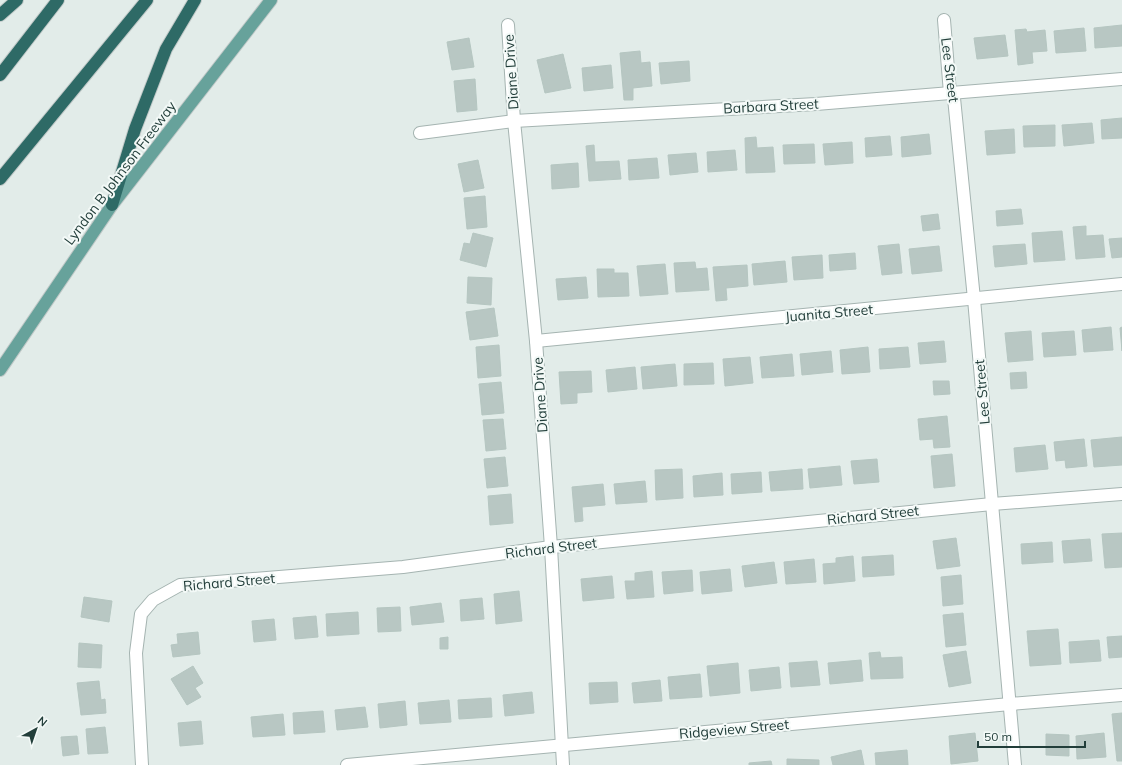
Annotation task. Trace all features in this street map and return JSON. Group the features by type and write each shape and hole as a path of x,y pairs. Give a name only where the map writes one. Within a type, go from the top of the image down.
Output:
{"highway":[{"path":"0,15 17,0"},
{"path":"0,75 58,0"},
{"path":"0,179 147,0"},
{"path":"112,205 135,129 166,49 195,0"}],"main road":[{"name":"Lyndon B Johnson Freeway","path":"0,370 112,205 271,0"}],"street":[{"name":"Lee Street","path":"944,20 950,93 954,98 974,299 1016,765"},
{"name":"Diane Drive","path":"508,25 514,121 536,341 551,547 564,765"},
{"name":"Barbara Street","path":"420,133 514,121 816,104 1122,79"},
{"name":"Juanita Street","path":"536,341 1122,284"},
{"name":"Richard Street","path":"142,765 136,653 141,614 153,600 180,585 403,567 551,547 992,504 1122,494"},
{"name":"Ridgeview Street","path":"347,765 1122,695"}],"building":[{"path":"1122,25 1122,46 1095,48 1094,28"},
{"path":"1084,28 1086,51 1056,53 1054,31"},
{"path":"1026,29 1027,32 1045,30 1047,51 1032,52 1033,63 1018,65 1015,30"},
{"path":"1005,35 1008,56 977,59 974,38"},
{"path":"469,38 474,67 452,70 447,42"},
{"path":"640,51 641,63 650,62 652,86 633,88 633,100 624,100 620,53"},
{"path":"563,54 571,88 545,93 537,60"},
{"path":"689,61 690,81 661,84 659,63"},
{"path":"611,65 613,88 584,91 582,68"},
{"path":"475,79 477,110 457,112 454,81"},
{"path":"1122,118 1122,138 1102,139 1101,120"},
{"path":"1092,123 1094,143 1064,146 1062,125"},
{"path":"1055,125 1055,146 1024,147 1023,126"},
{"path":"1014,129 1015,153 987,155 985,131"},
{"path":"929,134 931,154 902,157 901,137"},
{"path":"890,136 892,155 866,157 865,138"},
{"path":"756,137 757,148 773,147 775,172 746,173 745,138"},
{"path":"852,142 853,163 825,165 823,144"},
{"path":"814,144 815,163 784,164 783,145"},
{"path":"594,145 595,162 619,161 621,179 589,181 586,146"},
{"path":"735,150 737,170 708,172 707,152"},
{"path":"696,153 698,172 670,175 668,155"},
{"path":"657,158 659,178 629,180 628,160"},
{"path":"478,160 484,188 464,192 458,164"},
{"path":"578,163 579,187 552,189 551,165"},
{"path":"485,196 487,227 467,229 464,198"},
{"path":"1021,209 1023,224 997,226 996,211"},
{"path":"938,214 940,229 923,231 921,216"},
{"path":"1086,226 1086,236 1103,235 1105,257 1076,259 1073,227"},
{"path":"1062,231 1065,260 1034,262 1032,233"},
{"path":"473,233 493,238 486,267 460,260 464,243 470,244"},
{"path":"1122,238 1122,257 1112,258 1109,239"},
{"path":"899,244 902,273 882,275 878,246"},
{"path":"1025,244 1027,264 995,267 993,246"},
{"path":"939,246 942,271 912,274 909,249"},
{"path":"855,253 856,269 830,271 829,255"},
{"path":"822,255 823,278 794,280 792,257"},
{"path":"785,261 787,282 754,285 752,264"},
{"path":"695,262 696,269 707,268 709,290 676,292 674,263"},
{"path":"665,264 668,294 640,296 637,266"},
{"path":"747,265 748,286 726,288 727,300 716,301 713,267"},
{"path":"597,269 614,269 614,273 628,273 629,296 598,297"},
{"path":"468,277 492,278 491,305 467,303"},
{"path":"586,277 588,298 558,300 556,279"},
{"path":"494,308 498,336 470,340 466,312"},
{"path":"1111,327 1113,350 1084,352 1082,330"},
{"path":"1122,327 1122,351 1120,328"},
{"path":"1031,331 1033,360 1008,362 1005,333"},
{"path":"1074,331 1076,355 1044,357 1042,333"},
{"path":"944,341 946,362 920,364 918,343"},
{"path":"499,345 501,376 478,378 476,347"},
{"path":"868,347 870,372 842,374 840,350"},
{"path":"908,347 910,367 880,369 879,349"},
{"path":"831,351 833,372 802,375 800,354"},
{"path":"792,354 794,376 762,378 760,357"},
{"path":"750,357 753,383 725,386 723,359"},
{"path":"713,363 714,384 684,385 684,364"},
{"path":"675,364 677,386 643,389 641,367"},
{"path":"635,367 637,389 608,392 606,370"},
{"path":"591,371 592,392 577,393 577,403 561,404 559,372"},
{"path":"1026,372 1027,388 1011,389 1010,373"},
{"path":"933,381 949,381 950,394 934,395"},
{"path":"501,382 504,413 482,415 479,384"},
{"path":"947,416 950,447 934,448 933,439 920,440 918,419"},
{"path":"503,419 506,449 486,451 483,420"},
{"path":"1122,437 1122,465 1094,467 1091,440"},
{"path":"1084,439 1087,466 1066,468 1065,460 1056,461 1054,442"},
{"path":"1045,445 1048,469 1016,472 1014,448"},
{"path":"952,454 955,486 934,488 931,456"},
{"path":"505,457 508,486 487,488 484,459"},
{"path":"877,459 879,482 854,484 851,461"},
{"path":"840,466 842,485 810,488 808,469"},
{"path":"682,469 683,498 656,500 655,470"},
{"path":"802,469 803,489 771,491 769,472"},
{"path":"761,472 762,492 732,494 731,474"},
{"path":"722,473 723,495 694,497 693,476"},
{"path":"645,481 647,502 616,504 614,484"},
{"path":"603,484 605,505 582,507 583,521 575,522 572,487"},
{"path":"511,494 513,523 490,525 488,496"},
{"path":"1122,533 1122,567 1105,568 1102,534"},
{"path":"956,538 960,566 937,569 933,541"},
{"path":"1090,539 1092,561 1064,563 1062,541"},
{"path":"1052,542 1053,562 1022,564 1021,544"},
{"path":"893,555 894,575 863,577 862,557"},
{"path":"853,556 855,581 824,584 823,564 836,563 836,558"},
{"path":"814,559 816,582 786,584 784,562"},
{"path":"774,562 777,583 745,587 742,566"},
{"path":"730,569 732,591 702,594 700,572"},
{"path":"692,570 693,591 664,594 662,572"},
{"path":"652,571 654,597 627,599 625,581 635,581 635,573"},
{"path":"961,575 963,604 943,606 941,577"},
{"path":"612,576 614,598 583,601 581,579"},
{"path":"519,591 522,621 496,624 494,594"},
{"path":"84,597 112,601 109,622 81,617"},
{"path":"482,598 484,619 461,621 460,600"},
{"path":"441,603 444,622 412,625 410,607"},
{"path":"400,607 401,631 378,632 377,608"},
{"path":"358,612 359,634 327,636 326,614"},
{"path":"963,613 966,645 946,647 943,615"},
{"path":"316,616 318,637 295,639 293,618"},
{"path":"274,619 276,640 254,642 252,621"},
{"path":"1058,629 1061,664 1030,666 1027,631"},
{"path":"198,632 200,654 173,657 171,645 178,644 177,634"},
{"path":"1122,636 1122,657 1109,658 1107,637"},
{"path":"448,637 448,649 440,649 440,638"},
{"path":"1099,640 1101,661 1070,663 1069,642"},
{"path":"79,643 102,645 101,668 78,667"},
{"path":"966,651 971,683 949,687 943,655"},
{"path":"880,652 881,658 902,657 903,678 871,679 869,653"},
{"path":"861,660 863,681 830,684 828,663"},
{"path":"817,661 820,685 791,687 789,663"},
{"path":"738,663 740,693 710,696 707,666"},
{"path":"193,666 203,683 195,688 201,697 187,705 171,679"},
{"path":"779,667 781,688 751,691 749,670"},
{"path":"700,674 702,697 670,699 668,677"},
{"path":"660,680 662,701 634,703 632,683"},
{"path":"99,681 101,700 105,699 106,713 81,715 77,683"},
{"path":"617,682 618,702 590,704 589,683"},
{"path":"532,692 534,713 505,716 503,695"},
{"path":"491,698 492,717 459,719 458,700"},
{"path":"449,700 451,722 420,724 418,703"},
{"path":"405,701 407,725 380,728 378,704"},
{"path":"365,707 368,727 337,730 335,710"},
{"path":"323,711 325,732 294,734 293,713"},
{"path":"1122,713 1122,761 1117,761 1112,714"},
{"path":"283,714 285,735 253,737 251,717"},
{"path":"201,721 203,744 180,746 178,723"},
{"path":"105,727 108,753 88,754 86,729"},
{"path":"975,733 978,761 951,764 949,736"},
{"path":"1104,733 1106,757 1077,759 1076,736"},
{"path":"1046,734 1069,735 1069,756 1046,755"},
{"path":"77,736 79,754 63,756 61,737"},
{"path":"861,750 864,765 833,765 831,757"},
{"path":"907,750 908,765 876,765 875,753"},
{"path":"787,759 819,760 819,765 787,765"},
{"path":"771,761 772,765 749,765 749,763"}]}
